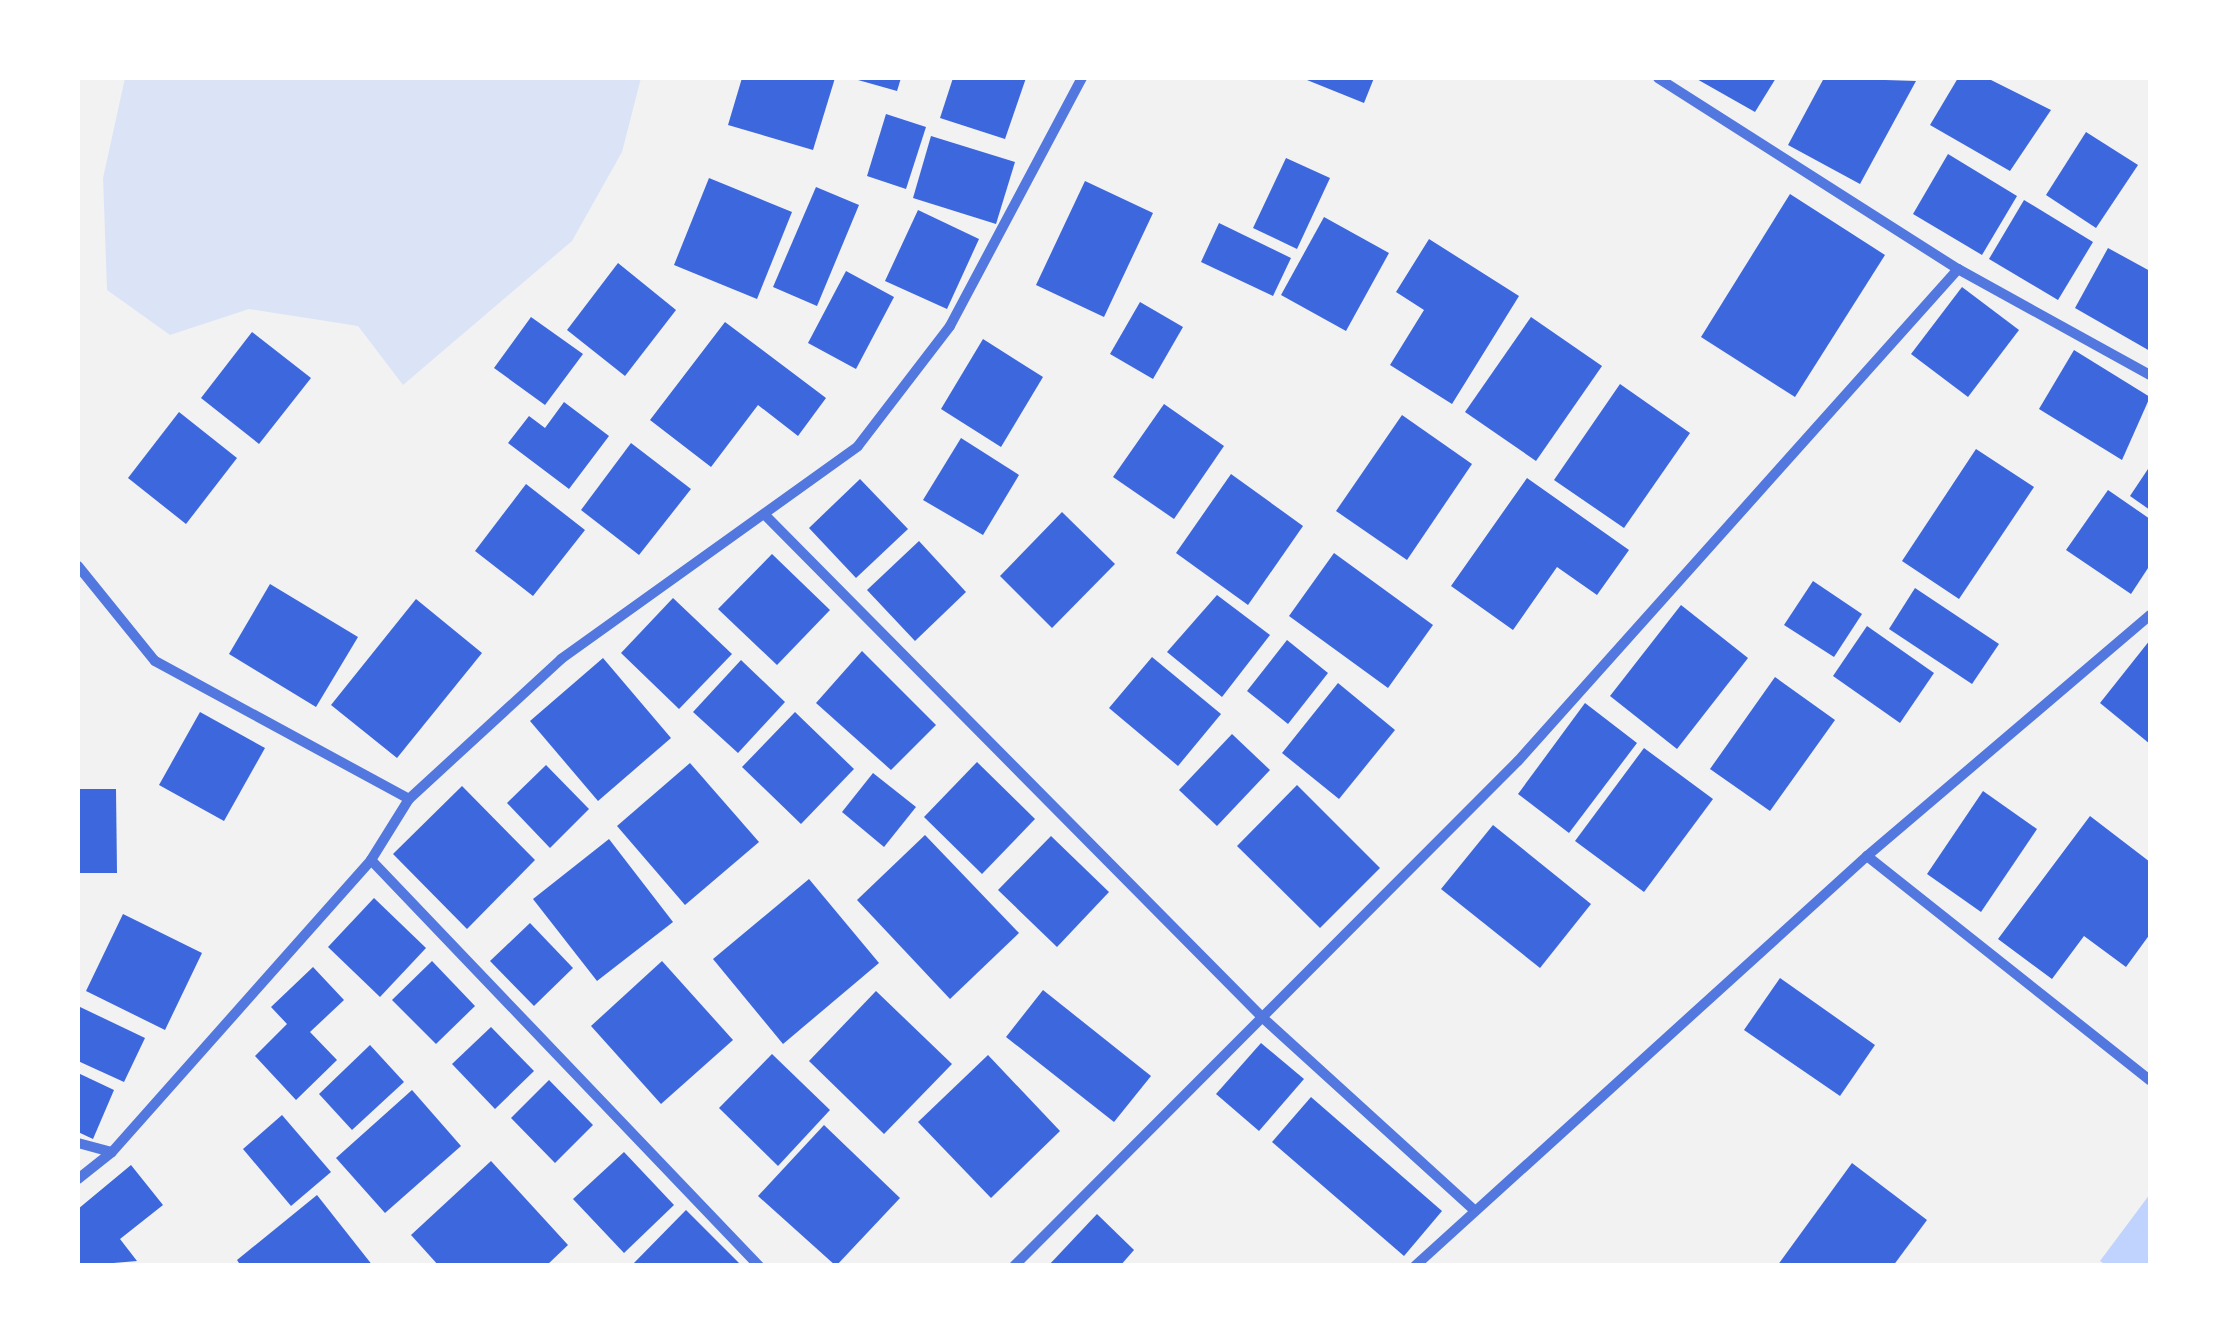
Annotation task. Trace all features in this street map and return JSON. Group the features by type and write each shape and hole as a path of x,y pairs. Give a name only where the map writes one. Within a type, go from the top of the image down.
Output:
{"street":[{"path":"78,1179 112,1152 372,860 409,799 562,658 679,567 767,517 858,446 950,326 1082,78"},
{"path":"1665,80 1958,269 2150,375"},
{"path":"1014,1266 1518,760 1958,269"},
{"path":"767,517 1263,1018 1474,1210"},
{"path":"78,566 155,660 409,799"},
{"path":"1415,1266 1868,856 2150,615"},
{"path":"1868,856 2150,1080"},
{"path":"372,860 758,1266"},
{"path":"78,1143 112,1152"}],"shaded area":[{"path":"125,78 641,78 622,152 572,241 403,385 358,326 249,309 170,335 107,290 103,178"}],"water":[{"path":"2150,1194 2150,1265 2106,1265 2100,1261"}],"building":[{"path":"742,78 835,78 813,150 728,125"},
{"path":"851,78 901,78 897,91"},
{"path":"953,78 1026,78 1005,139 940,118"},
{"path":"1302,78 1374,78 1364,103"},
{"path":"1695,78 1776,78 1755,112"},
{"path":"1824,78 1916,81 1860,184 1788,145"},
{"path":"1958,78 1987,78 2051,110 2010,171 1930,125"},
{"path":"886,114 926,127 906,189 867,176"},
{"path":"2086,132 2138,165 2096,228 2046,195"},
{"path":"931,136 1015,162 996,224 913,198"},
{"path":"1948,154 2017,196 1982,255 1913,214"},
{"path":"1286,158 1330,178 1297,249 1253,228"},
{"path":"709,178 792,212 757,299 674,265"},
{"path":"1085,181 1153,213 1104,317 1036,285"},
{"path":"816,187 859,205 817,306 773,287"},
{"path":"1790,194 1885,255 1795,397 1701,337"},
{"path":"2024,200 2093,242 2058,300 1989,259"},
{"path":"918,210 979,239 947,309 885,281"},
{"path":"1324,217 1389,253 1346,331 1281,295"},
{"path":"1219,223 1291,258 1273,296 1201,262"},
{"path":"1429,239 1519,296 1452,404 1390,365 1424,310 1396,292"},
{"path":"2108,248 2150,271 2150,351 2075,308"},
{"path":"618,263 676,310 625,376 567,330"},
{"path":"846,271 894,297 856,369 808,343"},
{"path":"1962,287 2019,330 1968,397 1911,354"},
{"path":"1140,302 1183,327 1153,379 1110,354"},
{"path":"531,317 583,354 545,405 494,368"},
{"path":"1531,317 1602,366 1536,461 1465,412"},
{"path":"725,322 826,398 798,436 758,405 711,467 650,420"},
{"path":"252,332 311,378 259,444 201,398"},
{"path":"983,339 1043,377 1001,447 941,409"},
{"path":"2074,350 2150,397 2122,460 2039,409"},
{"path":"1620,384 1690,433 1624,528 1554,480"},
{"path":"564,402 609,436 569,489 508,443 529,416 545,428"},
{"path":"1164,404 1224,446 1174,519 1113,477"},
{"path":"179,412 237,458 186,524 128,478"},
{"path":"1402,415 1472,464 1407,560 1336,511"},
{"path":"961,438 1019,475 983,535 923,500"},
{"path":"631,443 691,489 639,555 581,510"},
{"path":"1976,449 2034,487 1959,599 1902,561"},
{"path":"2150,466 2150,510 2130,496"},
{"path":"1231,474 1303,526 1248,605 1176,553"},
{"path":"1527,478 1629,550 1597,595 1557,567 1513,630 1451,586"},
{"path":"860,479 908,529 856,578 809,528"},
{"path":"526,484 585,530 533,596 475,551"},
{"path":"2108,490 2150,519 2150,565 2131,594 2066,550"},
{"path":"1062,512 1115,564 1052,628 1000,576"},
{"path":"919,541 966,592 915,641 867,590"},
{"path":"1334,553 1433,625 1388,688 1289,616"},
{"path":"772,554 830,610 777,665 718,609"},
{"path":"1813,581 1862,614 1834,657 1784,625"},
{"path":"270,584 358,637 316,707 229,654"},
{"path":"1915,588 1999,644 1972,684 1889,629"},
{"path":"1217,595 1270,635 1222,697 1167,652"},
{"path":"673,598 732,654 679,709 621,653"},
{"path":"416,599 482,653 397,758 331,705"},
{"path":"1681,605 1748,658 1677,749 1610,696"},
{"path":"1867,626 1934,673 1900,723 1833,676"},
{"path":"1287,640 1328,673 1288,724 1247,691"},
{"path":"2150,640 2150,744 2100,703"},
{"path":"862,651 936,725 891,770 816,703"},
{"path":"1152,657 1221,714 1178,766 1109,708"},
{"path":"603,658 671,738 598,801 530,721"},
{"path":"741,660 785,702 738,753 693,712"},
{"path":"1775,677 1835,720 1770,811 1710,769"},
{"path":"1338,683 1395,730 1339,799 1282,753"},
{"path":"1585,703 1637,743 1569,833 1518,794"},
{"path":"200,712 265,748 224,821 159,785"},
{"path":"795,712 854,769 801,824 742,767"},
{"path":"1232,734 1270,770 1217,826 1179,790"},
{"path":"1644,748 1713,799 1644,892 1575,841"},
{"path":"977,762 1035,819 982,874 924,817"},
{"path":"690,763 759,842 685,905 617,826"},
{"path":"546,765 589,809 550,848 507,803"},
{"path":"873,773 916,807 884,847 842,812"},
{"path":"1297,785 1380,868 1320,928 1237,846"},
{"path":"462,786 535,860 467,929 393,854"},
{"path":"78,789 116,789 117,873 78,873"},
{"path":"1983,791 2037,829 1981,912 1927,874"},
{"path":"2090,816 2150,862 2150,934 2126,967 2084,936 2052,979 1998,939"},
{"path":"1493,825 1591,904 1540,968 1441,889"},
{"path":"925,835 1019,933 950,999 857,900"},
{"path":"1051,836 1109,892 1057,947 998,890"},
{"path":"609,839 673,922 597,981 533,899"},
{"path":"809,879 879,963 783,1044 713,959"},
{"path":"374,898 426,948 380,997 328,947"},
{"path":"123,914 202,953 165,1030 86,991"},
{"path":"530,923 573,968 534,1006 490,961"},
{"path":"432,961 475,1006 436,1044 392,1000"},
{"path":"662,961 733,1040 661,1104 591,1026"},
{"path":"313,967 344,1000 310,1032 337,1060 296,1100 255,1056 287,1024 271,1007"},
{"path":"1780,978 1875,1045 1840,1096 1744,1030"},
{"path":"1043,990 1151,1076 1114,1122 1006,1037"},
{"path":"876,991 952,1064 884,1134 809,1061"},
{"path":"78,1006 145,1038 124,1082 78,1061"},
{"path":"491,1027 534,1071 495,1109 452,1064"},
{"path":"1261,1043 1304,1079 1259,1131 1216,1094"},
{"path":"370,1045 404,1082 352,1130 319,1094"},
{"path":"772,1054 830,1110 778,1166 719,1108"},
{"path":"988,1055 1060,1131 991,1198 918,1122"},
{"path":"78,1073 114,1090 93,1139 78,1132"},
{"path":"549,1080 593,1125 555,1163 511,1118"},
{"path":"412,1090 461,1146 385,1213 336,1158"},
{"path":"1311,1097 1442,1211 1404,1256 1272,1142"},
{"path":"282,1115 331,1172 291,1206 243,1149"},
{"path":"824,1125 900,1198 836,1266 758,1196"},
{"path":"624,1152 674,1205 624,1253 573,1199"},
{"path":"491,1161 568,1245 546,1266 439,1266 411,1235"},
{"path":"1852,1163 1927,1220 1893,1266 1777,1266"},
{"path":"131,1165 163,1205 120,1239 137,1261 78,1266 78,1209"},
{"path":"317,1195 373,1266 241,1266 237,1260"},
{"path":"686,1210 742,1266 631,1266"},
{"path":"1097,1214 1134,1250 1120,1266 1048,1266"}]}
